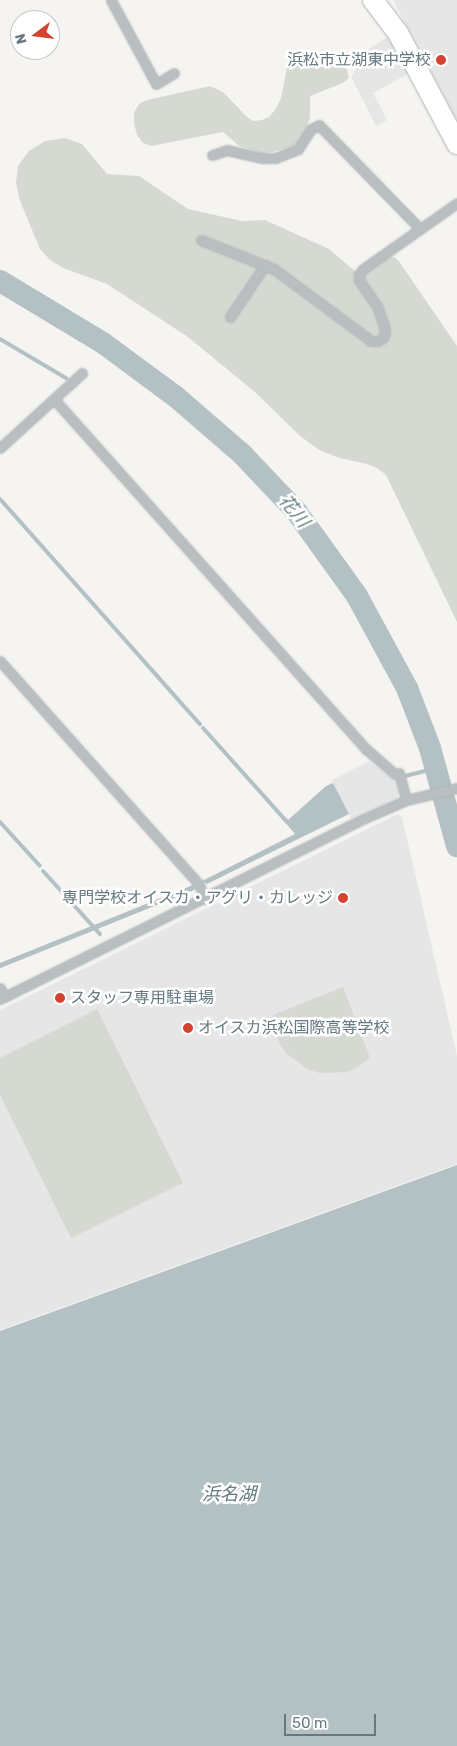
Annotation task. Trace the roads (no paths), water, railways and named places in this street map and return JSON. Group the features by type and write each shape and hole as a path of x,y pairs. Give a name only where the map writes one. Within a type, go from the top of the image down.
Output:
{"main road":[{"path":"373,0 398,33 457,144"}],"street":[{"path":"110,0 156,84 174,74"},
{"path":"212,155 227,150 264,158 275,158 298,149 311,129 319,125 420,229"},
{"path":"201,240 265,265 298,285 371,341 378,341 383,338 384,326 377,306 359,280 360,274 363,269 457,203"},
{"path":"230,317 265,265"},
{"path":"0,448 82,373"},
{"path":"54,399 366,749 395,774 398,773 408,799"},
{"path":"0,661 198,883 205,898"},
{"path":"0,988 2,998 408,799 457,788"}],"water":[{"path":"333,783 349,814 207,884 202,881 295,834 284,821 286,818 288,820 326,786"},
{"path":"193,885 195,890 0,968 0,963"},
{"name":"浜名湖","path":"457,1165 457,1746 0,1746 0,1331"}],"waterway":[{"name":"花川","path":"0,281 103,343 175,396 242,454 296,511 357,596 407,688 430,748 457,846"},
{"path":"0,339 66,378"},
{"path":"0,499 200,724"},
{"path":"203,728 288,823"},
{"path":"405,776 436,768"},
{"path":"0,822 40,866"},
{"path":"43,871 100,934"}],"place":[{"name":"浜松市立湖東中学校","path":"441,60"},
{"name":"専門学校オイスカ・アグリ・カレッジ","path":"343,898"},
{"name":"スタッフ専用駐車場","path":"60,998"},
{"name":"オイスカ浜松国際高等学校","path":"188,1028"}]}
